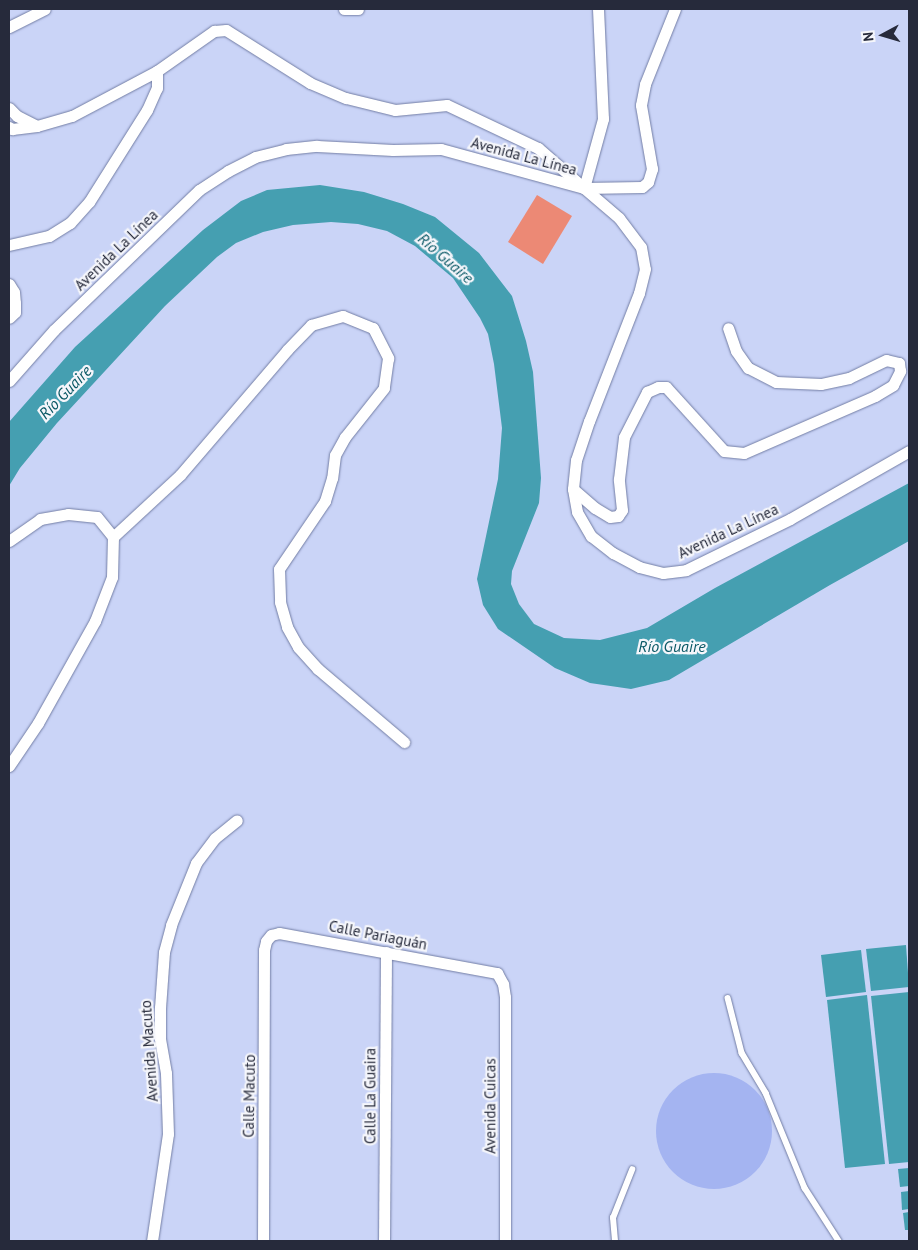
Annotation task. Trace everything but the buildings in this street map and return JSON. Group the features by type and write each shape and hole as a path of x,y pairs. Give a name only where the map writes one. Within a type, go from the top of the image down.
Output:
{"street":[{"path":"9,27 45,9"},
{"path":"344,9 358,9"},
{"path":"584,188 602,119 598,9"},
{"path":"9,127 37,126 72,116 158,71 214,30 226,30 310,83 346,98 395,110 447,105 538,148 553,158 584,188 642,187 648,182 652,169 641,105 645,84 676,9"},
{"path":"9,245 49,236 70,223 89,202 147,110 157,88 158,71"},
{"path":"9,108 17,116 37,126"},
{"name":"Avenida La Línea","path":"9,382 54,330 200,190 255,157 286,149 317,146 393,150 442,150 584,188 619,218 641,247 645,269 639,294 579,452 573,489 577,512 591,536 613,553 639,567 663,573 686,570 772,527 909,450"},
{"path":"9,284 14,292 15,303 14,312 9,318"},
{"path":"113,537 180,475 287,350 311,325 343,316 373,328 388,358 384,388 344,437 335,455 332,478 325,500 279,570 280,602 287,627 298,647 318,669 404,742"},
{"path":"573,489 595,508 610,517 618,516 622,510 619,479 624,437 647,392 658,387 666,387 724,451 744,453 875,396 893,385 900,371 899,363 886,360 849,378 821,384 776,382 748,368 736,350 728,328"},
{"path":"9,541 40,519 68,514 97,517 113,537 112,577 95,621 38,723 9,766"},
{"name":"Avenida Macuto","path":"152,1241 168,1134 166,1073 160,1038 164,952 171,925 196,863 215,838 237,820"},
{"name":"Calle Pariaguán","path":"264,950 266,941 271,935 278,933 496,973"},
{"name":"Calle Macuto","path":"264,950 264,1241"},
{"name":"Calle La Guaira","path":"384,1241 386,952"},
{"name":"Avenida Cuicas","path":"496,973 503,984 505,997 505,1241"}],"lane":[{"path":"728,998 742,1053 766,1093 805,1188 839,1241"},
{"path":"615,1241 613,1218 632,1170"}],"shaded area":[{"path":"537,195 572,216 543,264 508,242"}],"water":[{"name":"Río Guaire","path":"320,185 364,192 403,204 435,217 479,253 512,296 526,341 533,372 541,478 539,503 512,571 511,584 519,604 534,624 564,638 600,640 647,628 715,588 909,483 909,541 830,585 669,680 631,689 590,683 555,668 498,629 483,605 477,579 498,479 502,428 494,364 488,334 480,318 453,278 415,246 387,231 358,224 331,222 293,225 263,232 236,243 217,257 165,306 57,423 20,468 9,486 9,422 75,347 203,230 241,201 267,190"},
{"path":"906,945 909,987 871,991 866,949"},
{"path":"861,950 866,992 826,997 821,955"},
{"path":"909,992 909,1162 889,1164 871,996"},
{"path":"867,995 885,1164 845,1168 827,1000"},
{"path":"909,1168 909,1186 900,1187 898,1169"},
{"path":"909,1191 909,1209 902,1210 901,1192"},
{"path":"909,1212 909,1230 905,1230 903,1213"}]}
